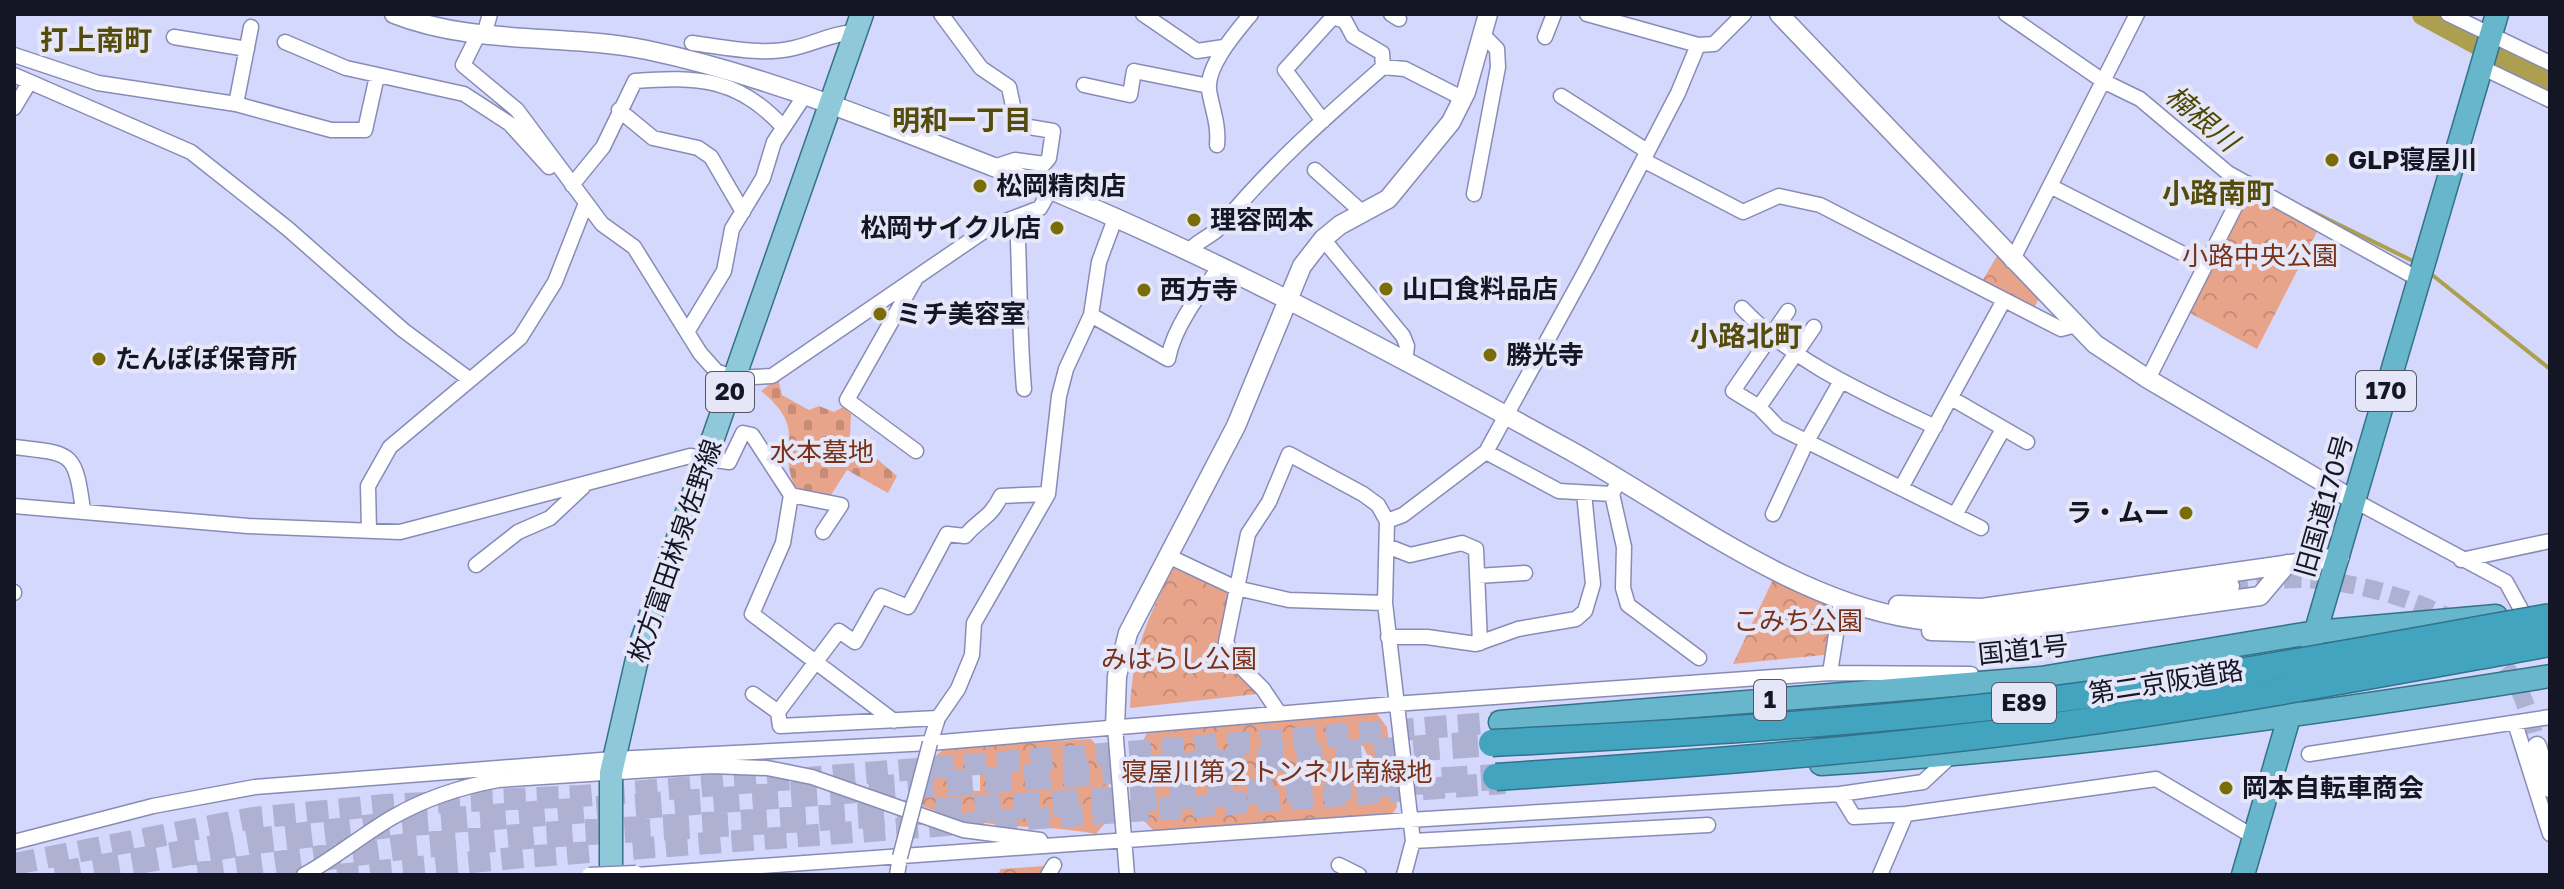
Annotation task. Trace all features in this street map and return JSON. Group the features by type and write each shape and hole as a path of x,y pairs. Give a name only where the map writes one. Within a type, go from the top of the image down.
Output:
{"highway":[{"name":"旧国道170号","path":"2243,875 2288,718 2357,502 2373,435 2492,29"},
{"name":"国道1号","path":"1496,733 2041,678 2316,632 2550,609"},
{"name":"第二京阪道路","path":"1496,733 1839,722 2026,703 2196,678 2550,617"},
{"name":"第二京阪道路","path":"1500,780 1716,762 2031,729 2185,707 2550,643"},
{"path":"1500,780 1951,756 2288,718 2550,676"}],"main road":[{"name":"枚方富田林泉佐野線","path":"611,875 613,766 640,646 859,23"}],"street":[{"path":"394,14 427,19 481,35 641,49 701,63 994,167 1116,216 1287,300 1507,417 1616,486 1841,602 1921,620 1984,621 2230,586"},
{"path":"490,14 463,65 517,110 602,224 634,247 687,332 716,371 734,378 772,376 990,227 1040,208 1050,190"},
{"path":"941,14 981,68 1009,87 1017,125 1053,131 1049,158 1044,164 1015,160 994,167"},
{"path":"1143,14 1197,51 1224,47"},
{"path":"1217,145 1216,112 1209,86 1224,47 1251,14"},
{"path":"1127,875 1115,727 1117,676 1128,633 1236,426 1302,266 1323,239 1388,199 1406,181 1451,122 1464,99 1488,14"},
{"path":"1545,37 1554,14"},
{"path":"1587,14 1698,45 1714,44 1744,14"},
{"path":"1779,14 2012,261 2095,344 2148,379 2357,502 2506,582 2523,613"},
{"path":"2006,14 2103,81 2140,99 2195,147 2247,183 2420,280"},
{"path":"2012,261 2137,14"},
{"path":"2448,14 2492,29 2550,63"},
{"path":"1323,121 1285,70 1334,15 1345,21 1353,36 1382,53 1383,67"},
{"path":"692,43 757,50 792,49 859,23"},
{"path":"236,104 251,27"},
{"path":"1474,194 1498,67 1497,49 1483,35"},
{"path":"174,37 247,49"},
{"path":"285,42 346,68 464,94 489,107 551,169 571,183"},
{"path":"1387,521 1403,515 1486,452 1645,155 1698,45"},
{"path":"14,55 98,83 236,104 331,130 365,130 377,76"},
{"path":"2482,65 2550,100"},
{"path":"1189,251 1198,240 1219,228 1292,145 1383,67 1405,69 1464,99"},
{"path":"1084,85 1130,95 1134,71 1209,86"},
{"path":"14,75 191,152 287,228 403,330 469,379"},
{"path":"571,183 603,147 635,81 689,76 762,104 783,127"},
{"path":"14,108 29,83"},
{"path":"1561,96 1645,155 1743,212 1779,196 1820,205 2061,329 2076,325"},
{"path":"687,332 724,271 728,239 763,178 774,142 803,98"},
{"path":"619,110 653,138 698,148 711,157 743,212"},
{"path":"1315,170 1363,213"},
{"path":"2148,379 2247,183"},
{"path":"2050,186 2205,265"},
{"path":"369,531 368,486 390,447 520,338 555,282 586,203"},
{"path":"897,875 938,718 958,689 972,655 974,623 1048,494 1059,396 1066,369 1091,315 1099,262 1116,216"},
{"path":"1017,218 1022,305 1019,331 1024,389"},
{"path":"1323,239 1403,336 1407,346 1405,363"},
{"path":"1091,315 1168,359 1170,347 1200,293 1220,267"},
{"path":"916,451 847,400 918,274"},
{"path":"1901,488 2004,300"},
{"path":"1742,308 1770,337 1841,381 1935,427"},
{"path":"1788,311 1733,391 1759,407 1778,427 1981,528"},
{"path":"1759,407 1814,327"},
{"path":"1773,514 1807,441 1841,381"},
{"path":"1951,398 1995,423 2002,431 2027,442"},
{"path":"1955,515 2002,431"},
{"path":"14,506 248,526 400,532 583,487 690,456 729,462 743,433 752,435 791,495 783,543 752,614 894,721"},
{"path":"14,447 62,453 78,469 83,510"},
{"path":"1486,452 1550,488 1584,493 1616,486"},
{"path":"1279,713 1263,689 1236,662 1226,642 1248,534 1269,502 1289,454 1378,505 1387,521 1385,603 1394,704 1413,841 1404,875"},
{"path":"1616,486 1624,547 1623,588 1628,605 1699,658"},
{"path":"476,565 518,532 550,518 583,487"},
{"path":"1388,637 1480,643 1518,629 1576,619 1585,611 1594,568 1584,493"},
{"path":"778,712 839,631 855,642 881,596 908,607 947,534 965,536 975,525 990,518 1001,496 1048,494"},
{"path":"791,495 841,505 823,532"},
{"path":"2461,560 2550,541"},
{"path":"1387,546 1410,555 1462,543 1476,549 1480,643"},
{"path":"1170,557 1236,588 1289,600 1385,603"},
{"path":"1876,612 1895,605 1982,608 2340,557"},
{"path":"1876,612 1910,628 1964,634 1996,633 2260,596 2287,564"},
{"path":"1477,576 1525,573"},
{"path":"1830,673 1841,602"},
{"path":"14,842 153,806 255,787 613,766 1830,673 2041,678"},
{"path":"753,694 778,712 780,726 938,718"},
{"path":"2309,754 2550,718"},
{"path":"2515,723 2550,834"},
{"path":"2537,746 2550,788"},
{"path":"589,875 1840,794 1923,782 1951,756"},
{"path":"304,875 392,818 439,795 498,780 613,766 767,768 812,777 963,830 1062,844"},
{"path":"1840,794 1854,817 1906,814 2156,779 2254,837"},
{"path":"1880,875 1906,814"},
{"path":"1413,841 1708,825"},
{"path":"1339,865 1359,875"}],"green space":[{"name":"小路中央公園","path":"2253,197 2318,230 2257,349 2188,312 2244,201"},
{"path":"1997,256 2039,298 2033,310 1981,283"},
{"name":"水本墓地","path":"778,378 782,395 809,410 819,406 834,412 843,407 851,414 850,436 897,476 888,493 847,470 829,498 795,487 790,473 788,428 776,405 761,391"},
{"name":"みはらし公園","path":"1173,568 1231,593 1221,644 1257,694 1130,708 1138,651"},
{"name":"こみち公園","path":"1777,571 1841,602 1834,654 1733,664"},
{"name":"寝屋川第２トンネル南緑地","path":"1375,711 1387,727 1397,807 1389,818 1154,831 1138,815 1136,755 1147,733","holes":["1352,742 1363,746 1369,758 1352,763 1345,744"]},
{"path":"1091,739 1106,755 1111,816 1096,834 966,820 920,805 933,758 945,748","holes":["961,772 980,772 980,791 960,790"]},
{"path":"1044,866 1039,875 998,874 1001,869"}],"waterway":[{"path":"2424,14 2550,82"},
{"name":"楠根川","path":"2307,209 2417,263"},
{"name":"楠根川","path":"2431,274 2550,369"}],"tunnel":[{"path":"2230,586 2296,579 2344,583 2402,598 2456,621"},
{"path":"2487,647 2507,670 2520,692 2537,746"},
{"path":"14,864 253,818 385,805 581,796 1500,722"},
{"path":"55,875 255,841 398,824 1492,743"},
{"path":"198,875 401,847 541,835 1496,777"},
{"path":"337,875 524,857 1505,783"}],"place":[{"name":"GLP寝屋川","path":"2332,160"},
{"name":"松岡精肉店","path":"980,186"},
{"name":"理容岡本","path":"1194,220"},
{"name":"松岡サイクル店","path":"1057,228"},
{"name":"山口食料品店","path":"1386,289"},
{"name":"西方寺","path":"1144,290"},
{"name":"ミチ美容室","path":"880,314"},
{"name":"勝光寺","path":"1490,355"},
{"name":"たんぽぽ保育所","path":"99,359"},
{"name":"ラ・ムー","path":"2186,513"},
{"name":"岡本自転車商会","path":"2226,788"}],"district":[{"name":"打上南町","path":"96,40"},
{"name":"明和一丁目","path":"962,120"},
{"name":"小路南町","path":"2218,193"},
{"name":"小路北町","path":"1746,336"}]}
